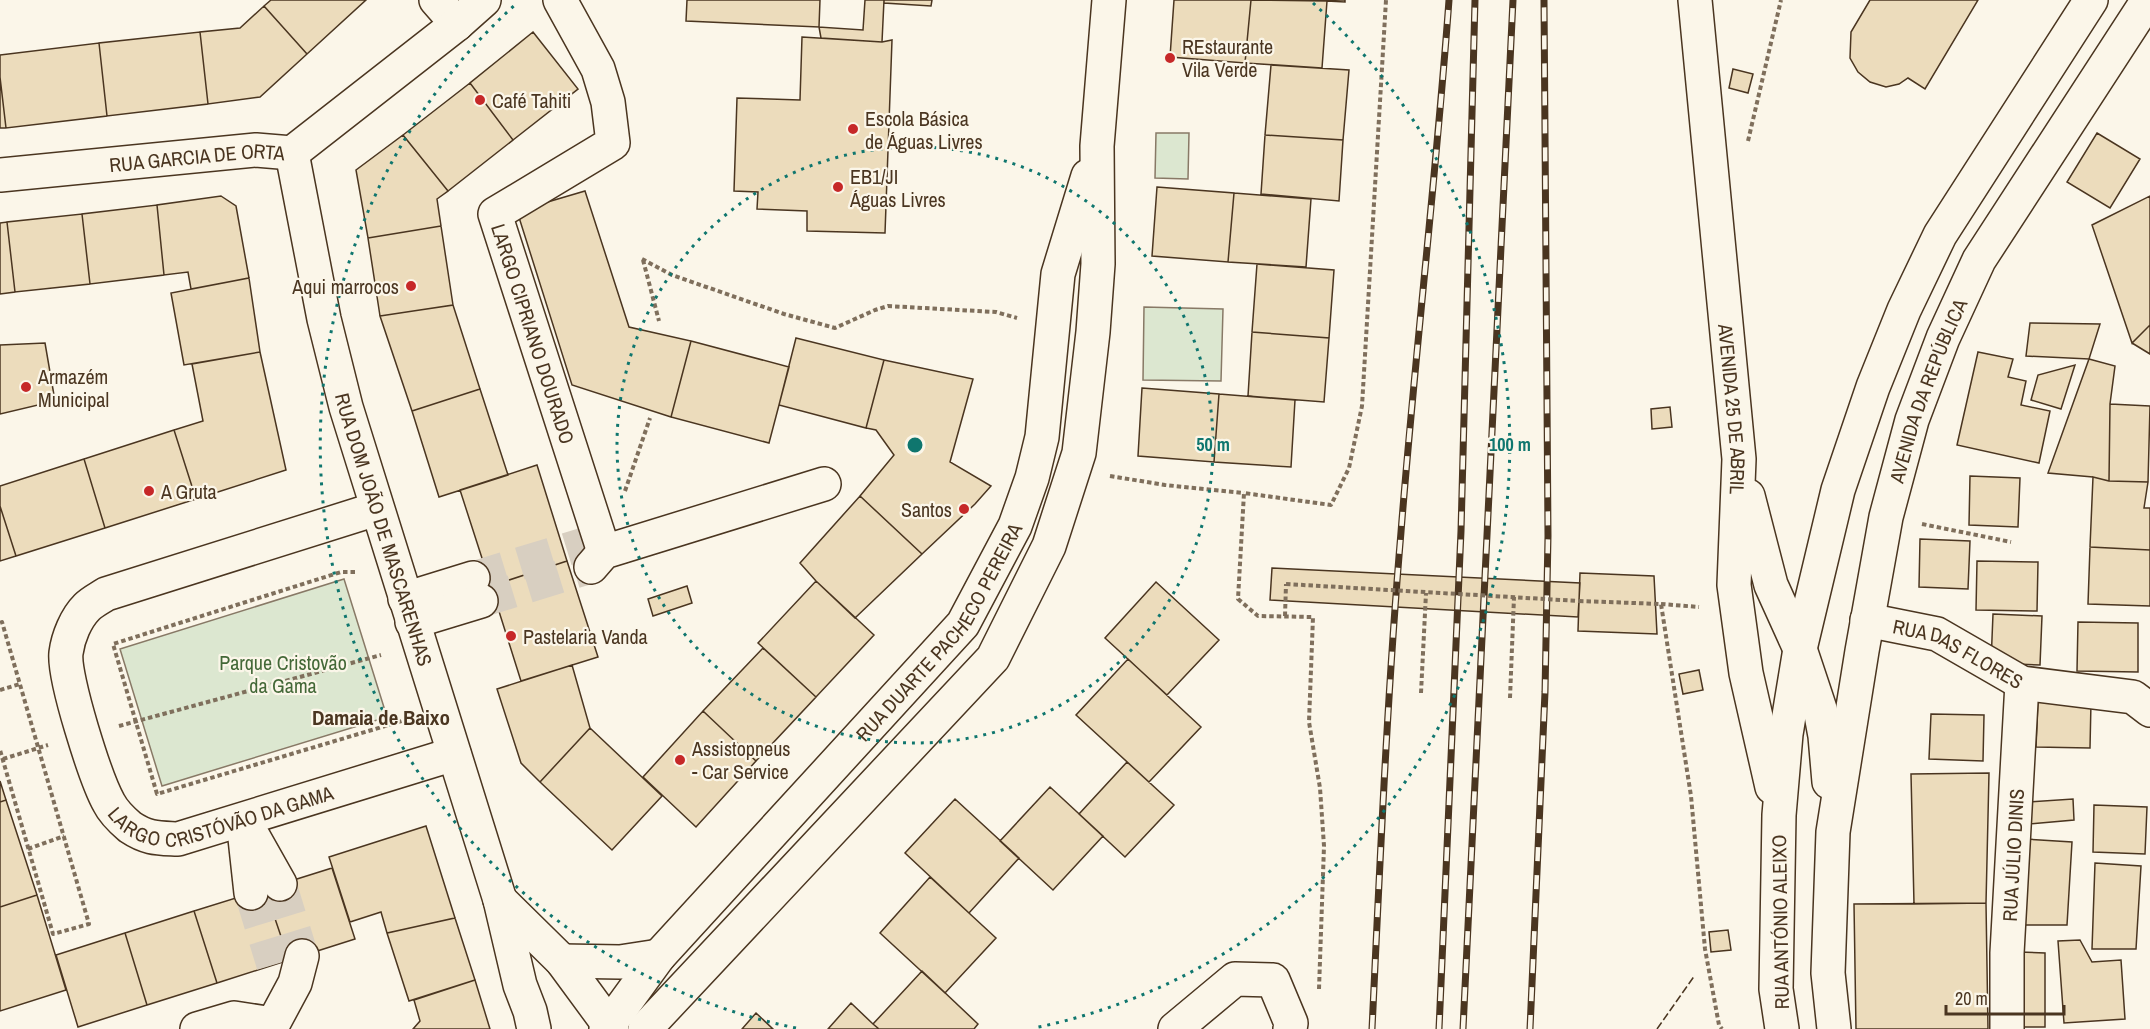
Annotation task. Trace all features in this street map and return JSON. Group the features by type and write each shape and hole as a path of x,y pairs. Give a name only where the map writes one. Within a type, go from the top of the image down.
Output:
{"street":[{"path":"436,0 457,24"},
{"name":"RUA GARCIA DE ORTA","path":"0,175 256,150 292,153 457,24 484,0"},
{"name":"LARGO CIPRIANO DOURADO","path":"560,0 598,69 608,102 613,143 495,214 593,554 824,484"},
{"name":"RUA DUARTE PACHECO PEREIRA","path":"645,1029 993,658 1049,546 1079,453 1093,332 1098,264 1097,146 1109,0"},
{"name":"AVENIDA 25 DE ABRIL","path":"1695,0 1739,459 1736,597 1746,673 1779,815"},
{"path":"1779,815 1786,734 1800,650 1838,490 1873,387 1904,310 1941,235 2091,0"},
{"name":"AVENIDA DA REPÚBLICA","path":"1833,832 1886,517 1912,420 1943,338 1979,260 2148,0"},
{"name":"RUA DUARTE PACHECO PEREIRA","path":"609,1027 659,956 963,624 1015,526 1032,478 1042,437 1058,274 1097,146"},
{"name":"RUA DOM JOÃO DE MASCARENHAS","path":"292,153 324,319 346,407 500,900 520,985 538,1023"},
{"path":"1739,459 1771,585 1800,650 1820,709 1833,832 1828,973 1834,1029"},
{"name":"LARGO CRISTÓVÃO DA GAMA","path":"376,508 106,594 87,607 73,629 66,653 67,677 100,784 110,805 129,826 150,838 178,839 454,754"},
{"path":"409,611 477,590"},
{"name":"RUA DAS FLORES","path":"1868,621 1937,634 2022,683 2133,697 2150,710"},
{"name":"RUA JÚLIO DINIS","path":"2007,1029 2007,953 2022,683"},
{"name":"RUA ANTÓNIO ALEIXO","path":"1779,815 1776,989 1782,1029"},
{"path":"243,820 266,889"},
{"name":"RUA DOM JOÃO DE MASCARENHAS","path":"500,900 562,961 609,1027"},
{"path":"562,961 621,962 659,956"},
{"path":"197,1029 234,1018 272,1026 290,968"},
{"path":"1175,1029 1235,979 1274,980 1291,1023 1290,1029"}],"path":[{"path":"1074,470 1165,485 1331,505 1349,468 1362,406 1386,0"},
{"path":"659,321 642,259 672,274 784,314 835,328 888,306 996,312 1053,328"},
{"path":"623,496 650,418"},
{"path":"1244,494 1238,599 1258,616 1313,617 1309,722 1320,788 1324,846 1319,995"},
{"path":"1886,517 2011,542"},
{"path":"355,572 341,572 113,644 157,794 402,721"},
{"path":"1285,616 1286,584 1701,607"},
{"path":"1421,693 1426,593"},
{"path":"1510,698 1514,597"},
{"path":"1661,604 1691,796 1705,949 1719,1025 1722,1029"},
{"path":"0,623 2,622 89,924 53,934 0,750"},
{"path":"86,736 381,655"},
{"path":"0,690 20,684"},
{"path":"3,759 39,748"},
{"path":"28,849 64,836"}],"green space":[{"path":"1156,133 1189,133 1188,179 1155,178"},
{"path":"1144,307 1223,309 1221,381 1143,380"},
{"name":"Parque Cristovão da Gama","path":"344,579 387,717 162,786 120,649"}],"building":[{"path":"271,0 366,0 307,54 264,6"},
{"path":"687,0 820,0 819,27 686,21"},
{"path":"865,0 884,0 882,42 821,38 819,27 863,30"},
{"path":"884,0 932,0 931,6 884,3"},
{"path":"1174,0 1251,0 1245,63 1170,57"},
{"path":"1251,0 1327,1 1322,68 1245,63"},
{"path":"1307,0 1345,0 1345,2"},
{"path":"1870,0 1978,0 1925,89 1908,78 1899,84 1886,87 1870,82 1858,72 1850,58 1851,32"},
{"path":"264,6 307,54 260,97 208,104 200,32 240,28"},
{"path":"200,32 208,104 107,116 99,43"},
{"path":"533,32 578,89 513,140 470,83"},
{"path":"802,37 882,42 892,40 885,233 807,231 807,211 757,209 758,192 734,191 737,98 800,100"},
{"path":"99,43 107,116 6,128 0,77 0,55"},
{"path":"1271,65 1349,70 1343,140 1265,135"},
{"path":"1733,69 1753,74 1748,93 1729,88"},
{"path":"0,77 6,128 0,128"},
{"path":"470,83 513,140 448,191 403,135"},
{"path":"2097,133 2140,159 2110,208 2067,182"},
{"path":"403,135 448,191 437,199 441,226 368,238 356,170"},
{"path":"1265,135 1343,140 1339,201 1261,194"},
{"path":"1157,187 1234,193 1228,262 1152,256"},
{"path":"585,191 629,327 691,341 671,417 572,385 517,211"},
{"path":"1234,193 1311,199 1306,267 1228,262"},
{"path":"221,196 236,206 249,278 191,289 188,272 164,275 157,205"},
{"path":"2150,196 2150,325 2132,343 2092,225"},
{"path":"157,205 164,275 90,284 82,214"},
{"path":"82,214 90,284 15,292 7,222"},
{"path":"7,222 15,292 0,294 0,223"},
{"path":"441,226 453,305 380,316 368,238"},
{"path":"1257,264 1334,270 1329,338 1252,332"},
{"path":"249,278 260,352 184,365 171,293"},
{"path":"453,305 480,389 412,411 380,316"},
{"path":"2030,323 2100,324 2089,359 2026,356"},
{"path":"2150,325 2150,354 2132,343"},
{"path":"1252,332 1329,338 1324,402 1248,396"},
{"path":"796,338 884,360 866,428 779,405"},
{"path":"691,341 789,367 769,443 671,417"},
{"name":"Armazém Municipal","path":"45,343 55,401 0,414 0,345"},
{"path":"260,352 286,470 196,499 174,430 203,421 192,364"},
{"path":"1978,352 2013,359 2008,377 2026,381 2021,405 2050,411 2039,463 1957,445"},
{"path":"2089,359 2115,366 2110,404 2109,481 2093,477 2048,473"},
{"path":"884,360 973,379 950,462 991,486 922,554 860,496 894,455 876,430 866,428"},
{"path":"2075,365 2061,409 2031,400 2038,375"},
{"path":"1142,388 1219,394 1214,462 1138,456"},
{"path":"480,389 508,475 439,497 412,411"},
{"path":"1219,394 1295,400 1291,467 1214,462"},
{"path":"2110,404 2150,406 2148,482 2109,481"},
{"path":"1670,407 1672,427 1652,429 1651,409"},
{"path":"174,430 196,499 105,528 84,459"},
{"path":"84,459 105,528 16,556 0,506 0,486"},
{"path":"537,465 567,561 491,586 460,490"},
{"path":"1970,476 2020,478 2018,527 1969,525"},
{"path":"2093,477 2109,481 2148,482 2144,508 2150,508 2150,550 2090,547"},
{"path":"860,496 922,554 855,618 800,563"},
{"path":"0,506 16,556 0,561"},
{"path":"1920,539 1970,541 1968,589 1919,587"},
{"path":"2090,547 2150,550 2150,606 2088,604"},
{"path":"567,561 598,657 521,681 491,586"},
{"path":"1977,561 2038,562 2037,611 1976,610"},
{"path":"1272,568 1580,583 1578,617 1270,600"},
{"path":"1580,573 1654,576 1657,634 1578,631"},
{"path":"816,581 874,635 816,697 758,643"},
{"path":"1156,582 1219,640 1167,695 1105,638"},
{"path":"687,586 692,603 653,616 648,599"},
{"path":"1993,614 2042,616 2040,665 1991,663"},
{"path":"2078,622 2138,623 2138,672 2077,671"},
{"path":"763,648 816,697 756,761 703,711"},
{"path":"1128,659 1201,727 1149,782 1076,715"},
{"path":"572,665 590,728 540,782 521,763 497,689"},
{"path":"1699,670 1703,690 1683,694 1679,674"},
{"path":"2038,700 2091,702 2090,748 2036,747"},
{"path":"703,711 756,761 696,827 643,777"},
{"path":"1931,714 1984,715 1983,761 1929,759"},
{"path":"590,728 662,796 612,850 540,782"},
{"path":"1127,762 1174,805 1125,857 1079,814"},
{"path":"1989,773 1986,903 1914,904 1911,774"},
{"path":"0,781 6,800 0,802"},
{"path":"1050,787 1103,836 1053,890 1000,841"},
{"path":"955,799 1019,858 969,913 905,853"},
{"path":"2073,799 2074,820 2028,824 2027,802"},
{"path":"6,800 37,895 0,907 0,802"},
{"path":"2094,805 2147,807 2145,854 2093,852"},
{"path":"426,826 455,918 387,933 381,912 350,922 329,857"},
{"path":"2026,839 2072,842 2067,925 2023,925"},
{"path":"2095,863 2141,866 2136,949 2092,949"},
{"path":"332,868 355,939 289,960 265,889"},
{"path":"930,877 996,938 945,993 880,933"},
{"path":"265,889 289,960 217,983 194,911"},
{"path":"37,895 66,990 0,1011 0,907"},
{"path":"1986,903 1988,1029 1856,1029 1854,904"},
{"path":"194,911 217,983 147,1005 125,933"},
{"path":"455,918 475,980 409,1001 387,933"},
{"path":"1728,930 1731,950 1711,952 1709,932"},
{"path":"125,933 147,1005 78,1027 56,955"},
{"path":"2080,940 2092,962 2121,960 2125,1019 2064,1023 2058,941"},
{"path":"2019,952 2045,953 2045,1027 2018,1027"},
{"path":"922,971 978,1024 974,1029 879,1029 873,1024"},
{"path":"475,980 490,1029 413,1029 420,1021 414,1000"},
{"path":"851,1003 873,1024 879,1029 828,1029"},
{"path":"756,1013 773,1029 742,1029"}],"tunnel":[{"path":"473,578 584,544"},
{"path":"481,601 591,567"},
{"path":"280,884 302,956"},
{"path":"251,893 273,965"}],"railway":[{"path":"1372,1029 1396,594 1449,0"},
{"path":"1439,1029 1461,531 1475,0"},
{"path":"1463,1029 1513,0"},
{"path":"1530,1029 1545,692 1548,536 1544,0"}],"fence":[{"path":"1657,1029 1695,975"}],"place":[{"name":"REstaurante Vila Verde","path":"1170,58"},
{"name":"Café Tahiti","path":"480,100"},
{"name":"Escola Básica de Águas Livres","path":"853,129"},
{"name":"EB1/JI Águas Livres","path":"838,187"},
{"name":"Aqui marrocos","path":"411,286"},
{"name":"Armazém Municipal","path":"26,387"},
{"name":"A Gruta","path":"149,491"},
{"name":"Santos","path":"964,509"},
{"name":"Pastelaria Vanda","path":"511,636"},
{"name":"Assistopneus - Car Service","path":"680,760"}],"district":[{"name":"Damaia de Baixo","path":"381,717"}]}
